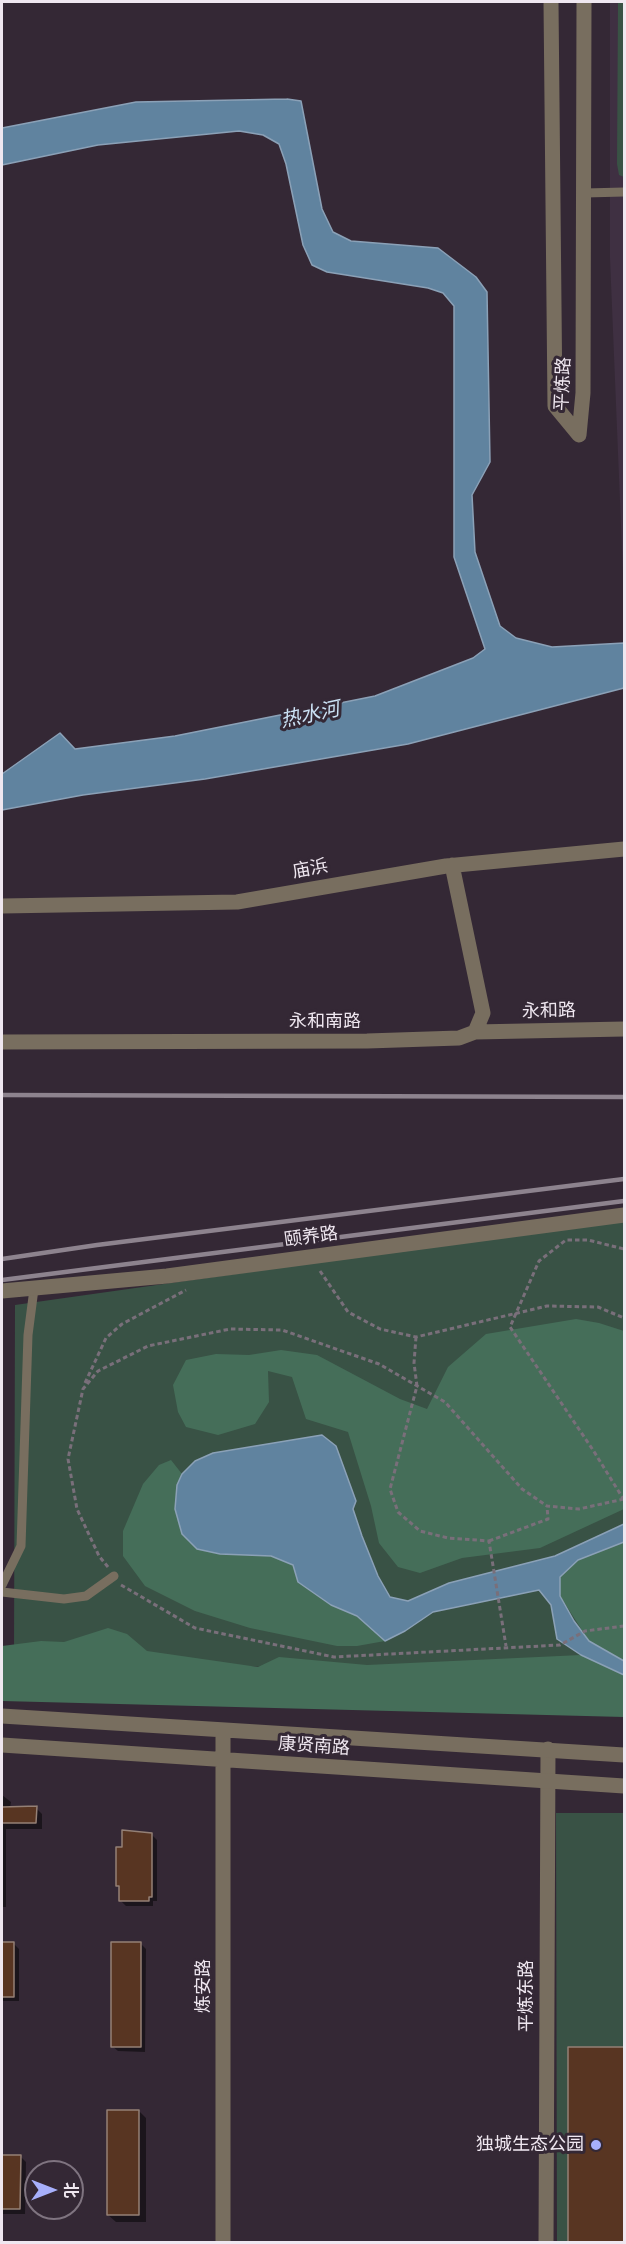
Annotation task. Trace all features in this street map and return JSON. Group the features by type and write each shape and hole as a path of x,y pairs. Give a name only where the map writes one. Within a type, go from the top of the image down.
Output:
{"street":[{"name":"平炼路","path":"551,2 555,406 579,435 583,393 584,2"},
{"name":"庙浜","path":"2,906 237,902 452,865 624,849"},
{"path":"452,865 483,1013 475,1032"},
{"name":"永和路","path":"475,1032 624,1029"},
{"name":"永和南路","path":"2,1042 367,1041 459,1038 475,1032"},
{"name":"颐养路","path":"2,1291 167,1276 624,1215"},
{"name":"康贤南路","path":"2,1716 624,1755"},
{"name":"炼安路","path":"223,1730 223,2242"},
{"name":"康贤南路","path":"2,1745 624,1786"},
{"name":"平炼东路","path":"546,2242 548,1749"}],"lane":[{"path":"585,193 624,192"},
{"path":"2,1585 21,1546 28,1335 34,1289"},
{"path":"2,1592 64,1599 86,1596 114,1576"}],"path":[{"path":"83,1389 98,1371 148,1346 230,1329 282,1330 379,1364 445,1402 522,1489 547,1506 579,1509 624,1499 510,1327 539,1260 566,1240 588,1240 624,1249"},
{"path":"309,1272 320,1271 348,1312 380,1329 416,1337 547,1306 598,1307 624,1318"},
{"path":"196,1289 184,1290 122,1324 106,1338 83,1389 68,1459 77,1509 99,1557 123,1588 195,1628 334,1657 506,1646 560,1645 585,1631 624,1626"},
{"path":"416,1337 414,1363 417,1386 390,1489 398,1512 420,1531 448,1538 489,1541 548,1519 547,1506"},
{"path":"489,1541 506,1646"}],"shaded area":[{"path":"610,2 624,2 624,599 610,258"}],"green space":[{"path":"618,2 624,2 624,177 619,175 617,164"},
{"path":"624,1219 624,1704 533,1680 14,1655 15,1305"},
{"path":"576,1319 624,1331 624,1509 540,1548 462,1558 420,1573 398,1567 379,1543 371,1506 348,1432 306,1419 292,1377 268,1371 269,1402 255,1424 218,1435 186,1427 178,1412 173,1385 186,1360 216,1354 249,1355 281,1350 317,1355 400,1399 427,1409 448,1367 486,1334"},
{"path":"171,1460 182,1474 177,1485 175,1509 182,1534 197,1549 220,1554 271,1556 293,1565 331,1605 357,1616 385,1641 357,1646 337,1646 250,1628 195,1611 145,1586 123,1556 123,1531 143,1484 159,1465"},
{"path":"624,1542 624,1661 589,1641 560,1596 560,1577 578,1560"},
{"path":"108,1628 127,1634 147,1651 258,1667 279,1657 367,1665 581,1655 624,1675 624,1717 2,1701 2,1646 41,1641 64,1642"},
{"path":"556,1813 624,1813 624,2242 557,2242"}],"water":[{"name":"热水河","path":"287,99 301,101 322,209 333,232 351,241 438,248 476,277 487,292 490,462 472,495 475,552 500,626 516,638 552,647 624,643 624,688 408,744 205,779 83,795 2,810 2,774 60,733 75,749 175,736 375,696 473,658 485,649 454,557 454,306 443,293 428,288 327,272 312,265 303,245 286,164 279,144 263,135 239,131 98,145 2,165 2,128 136,102"},
{"path":"322,1435 336,1446 356,1501 353,1509 362,1536 378,1576 390,1597 408,1601 449,1583 555,1556 624,1524 624,1542 578,1560 560,1577 560,1596 589,1641 624,1661 624,1675 581,1655 557,1639 551,1605 539,1590 433,1612 385,1641 357,1616 331,1605 298,1582 293,1565 271,1556 220,1554 197,1549 182,1534 175,1509 177,1485 182,1474 195,1461 213,1453"}],"building":[{"path":"37,1806 36,1823 2,1823 2,1807"},
{"path":"122,1830 152,1833 152,1897 149,1897 149,1901 119,1901 119,1886 116,1886 116,1847 122,1847"},
{"path":"2,1942 14,1942 14,1997 2,1997"},
{"path":"111,1942 141,1942 141,2047 111,2047"},
{"name":"独城生态公园","path":"568,2047 624,2047 624,2242 568,2242"},
{"path":"107,2110 139,2110 139,2215 107,2215"},
{"path":"2,2155 21,2155 20,2209 2,2209"}],"railway":[{"path":"2,1095 624,1097"},
{"path":"2,1259 624,1179"},
{"path":"2,1280 624,1201"}],"place":[{"name":"独城生态公园","path":"596,2145"}]}
